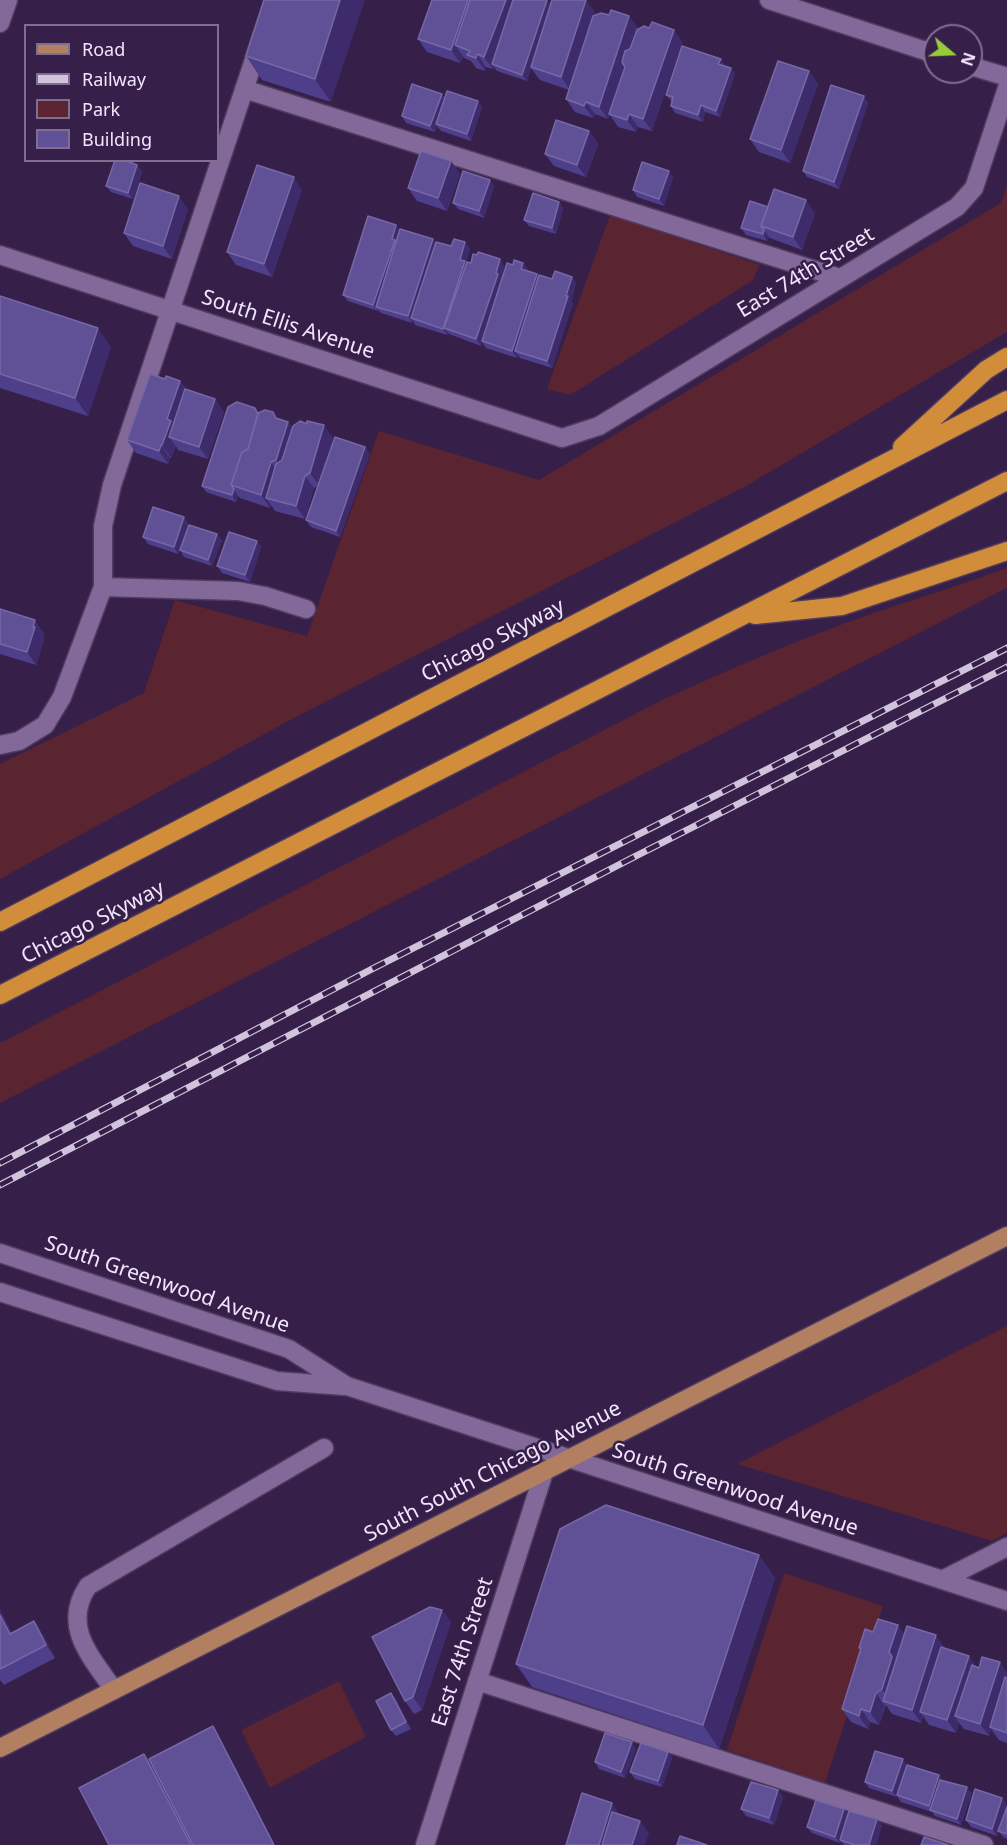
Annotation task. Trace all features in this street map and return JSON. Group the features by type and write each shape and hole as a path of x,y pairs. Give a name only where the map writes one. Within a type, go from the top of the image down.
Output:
{"highway":[{"path":"884,464 986,369 1007,357"},
{"name":"Chicago Skyway","path":"0,922 1007,400"},
{"name":"Chicago Skyway","path":"0,995 1007,481"},
{"path":"744,616 842,606 1007,550"}],"main road":[{"name":"South South Chicago Avenue","path":"0,1748 1007,1236"}],"street":[{"path":"0,23 8,0"},
{"path":"0,745 19,741 45,725 62,697 103,587 103,526 112,485 274,0"},
{"path":"769,0 923,50"},
{"path":"983,70 1007,77"},
{"name":"East 74th Street","path":"562,438 599,426 957,207 974,188 1007,88"},
{"path":"244,89 840,278"},
{"name":"South Ellis Avenue","path":"0,255 562,438"},
{"path":"103,587 238,591 266,596 306,609"},
{"name":"South Greenwood Avenue","path":"0,1253 289,1349 347,1386 568,1460 1007,1601"},
{"name":"South Greenwood Avenue","path":"0,1292 277,1382 347,1386"},
{"path":"114,1690 83,1644 77,1631 79,1600 88,1586 324,1448"},
{"name":"East 74th Street","path":"425,1845 544,1472"},
{"path":"942,1580 1007,1547"},
{"path":"477,1681 984,1845"}],"green space":[{"path":"1007,186 1007,332 746,486 292,719 0,879 0,764 144,693 175,600 307,636 379,431 539,480 1001,203"},
{"path":"610,215 760,265 752,281 570,395 547,389"},
{"path":"1007,568 1007,588 0,1103 0,1043 664,699 816,634"},
{"path":"1007,1326 1007,1533 992,1541 737,1464"},
{"path":"784,1573 883,1606 825,1783 727,1750"},
{"path":"339,1681 366,1737 270,1788 241,1730"}],"building":[{"path":"264,0 340,0 315,79 246,56"},
{"path":"432,0 468,0 451,50 418,39"},
{"path":"470,0 506,0 484,57 477,54 476,58 467,55 470,51 455,45"},
{"path":"513,0 547,0 522,75 492,64"},
{"path":"552,0 586,0 561,77 531,67"},
{"path":"611,10 629,16 599,107 586,102 584,106 566,99 593,16 601,13 609,15"},
{"path":"652,22 674,30 643,119 629,114 627,120 609,114 625,67 622,62 625,51 630,49 637,30 644,26 649,28"},
{"path":"682,46 721,59 718,64 731,68 716,111 701,105 698,115 671,106 673,97 666,95"},
{"path":"778,61 809,71 781,150 750,139"},
{"path":"412,84 442,94 430,126 402,116"},
{"path":"831,85 864,96 834,182 803,171"},
{"path":"447,91 478,101 467,134 436,124"},
{"path":"556,120 589,131 577,165 545,154"},
{"path":"421,151 451,161 438,198 408,188"},
{"path":"114,162 130,162 137,165 128,193 106,186"},
{"path":"642,162 669,171 659,199 633,190"},
{"path":"257,165 294,177 264,264 227,252"},
{"path":"463,171 490,180 479,211 453,203"},
{"path":"140,183 179,196 163,246 124,233"},
{"path":"774,189 806,200 793,237 761,226"},
{"path":"533,193 559,202 552,228 524,220"},
{"path":"750,201 768,207 761,226 764,230 763,234 741,228"},
{"path":"368,216 396,225 392,239 395,240 373,305 343,295"},
{"path":"400,229 433,239 408,316 376,307"},
{"path":"454,239 465,242 460,260 465,261 443,329 411,318 436,242 451,246"},
{"path":"478,252 500,259 496,273 498,274 476,339 444,328 467,262 471,263 473,254 477,255"},
{"path":"514,260 523,263 521,269 537,274 512,351 482,341 507,263 513,265"},
{"path":"555,271 572,277 547,361 515,351 539,275 552,279"},
{"path":"0,296 98,328 75,398 0,374"},
{"path":"150,374 180,381 167,419 171,421 159,451 127,440"},
{"path":"185,389 215,399 199,447 169,437"},
{"path":"237,402 255,408 258,414 248,449 242,452 231,485 234,489 232,495 202,486 228,407"},
{"path":"265,410 273,412 276,418 288,422 276,460 271,462 261,495 231,485 242,452 248,449 258,413"},
{"path":"300,421 307,424 307,421 324,425 310,473 305,476 296,506 266,498 276,464 282,460 293,426"},
{"path":"335,437 365,447 336,531 306,520"},
{"path":"153,507 184,517 174,547 143,537"},
{"path":"189,525 217,534 208,560 180,550"},
{"path":"229,532 257,541 245,575 217,566"},
{"path":"0,609 35,620 27,652 0,644"},
{"path":"606,1505 759,1555 703,1725 516,1664 560,1529"},
{"path":"430,1607 442,1610 413,1697 405,1701 372,1637"},
{"path":"0,1615 10,1634 34,1621 46,1645 0,1669"},
{"path":"878,1619 898,1625 889,1652 892,1657 882,1689 876,1693 870,1712 861,1709 859,1716 842,1709 865,1629 873,1632"},
{"path":"907,1626 936,1635 912,1710 883,1701"},
{"path":"941,1647 969,1656 947,1720 920,1712"},
{"path":"982,1657 1000,1662 980,1724 955,1716 972,1665 979,1668"},
{"path":"1005,1677 1007,1678 1007,1733 990,1727"},
{"path":"391,1693 406,1722 391,1730 376,1701"},
{"path":"213,1726 274,1845 193,1845 149,1759"},
{"path":"605,1733 632,1742 621,1772 595,1762"},
{"path":"641,1743 668,1752 658,1781 630,1772"},
{"path":"875,1751 903,1759 892,1791 865,1782"},
{"path":"144,1754 191,1845 109,1845 79,1788"},
{"path":"907,1765 939,1775 929,1806 897,1795"},
{"path":"940,1780 967,1787 957,1819 930,1810"},
{"path":"751,1782 778,1790 769,1818 741,1809"},
{"path":"975,1789 1002,1798 992,1829 966,1820"},
{"path":"582,1793 612,1803 599,1845 566,1845"},
{"path":"816,1800 844,1809 835,1837 807,1827"},
{"path":"1007,1807 1007,1834 998,1831"},
{"path":"849,1811 877,1819 869,1845 855,1845 840,1840"},
{"path":"612,1812 640,1821 632,1845 602,1845"},
{"path":"680,1836 707,1845 677,1845"},
{"path":"924,1837 948,1845 921,1845"}],"railway":[{"path":"0,1163 372,969 1007,648"},
{"path":"0,1185 1007,667"}]}
